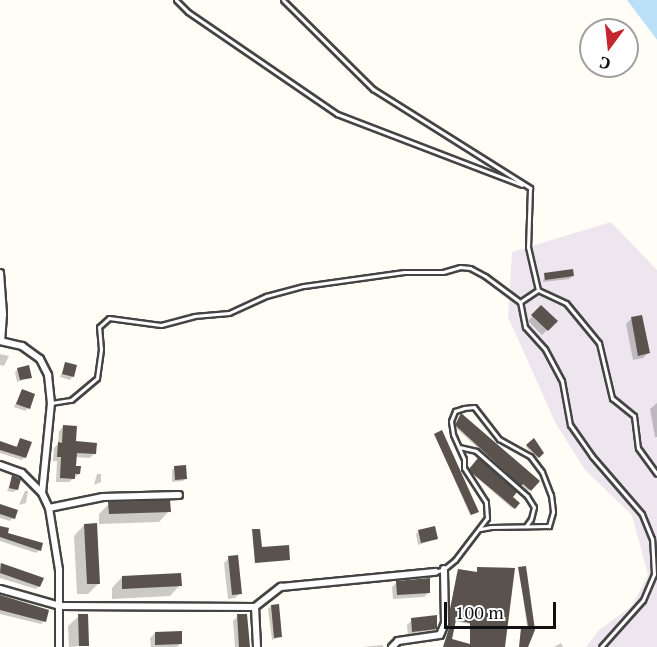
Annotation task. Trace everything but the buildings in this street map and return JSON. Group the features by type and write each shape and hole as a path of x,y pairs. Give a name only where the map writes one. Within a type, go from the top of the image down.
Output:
{"street":[{"path":"0,273 3,314 1,341 22,346 40,359 48,375 51,403 42,493"},
{"path":"0,465 22,473 42,493 49,508 59,570 59,647"},
{"path":"49,508 103,497 179,495"},
{"path":"392,647 398,641 440,635 445,623 444,569"},
{"path":"0,589 60,606 255,607 281,587 435,572"},
{"path":"255,607 257,647"}],"lane":[{"path":"176,0 189,12 337,114 530,188"},
{"path":"283,0 373,89 530,188"},
{"path":"530,188 528,247 538,290"},
{"path":"51,403 71,400 97,378 101,349 99,327 109,318 161,325 194,316 229,313 266,296 304,286 404,272 443,272 460,267 470,268 485,276 520,302 525,327 544,349 562,381 570,425 592,456 642,514 652,539 654,574 643,600 601,647"},
{"path":"520,302 538,290"},
{"path":"538,290 566,303 599,343 612,398 634,416 638,448 657,474"},
{"path":"435,572 444,569 487,518 486,502 464,468 464,459 451,421 455,411 474,408 499,439 530,456 542,472 551,495 553,512 549,526 480,529"},
{"path":"459,447 476,451 528,496 534,507 531,519 526,526"}],"shaded area":[{"path":"611,222 657,270 657,647 586,647 599,630 632,606 648,575 632,515 585,470 555,422 508,317 512,252"}],"water":[{"path":"627,0 657,0 657,40 655,37"}]}
